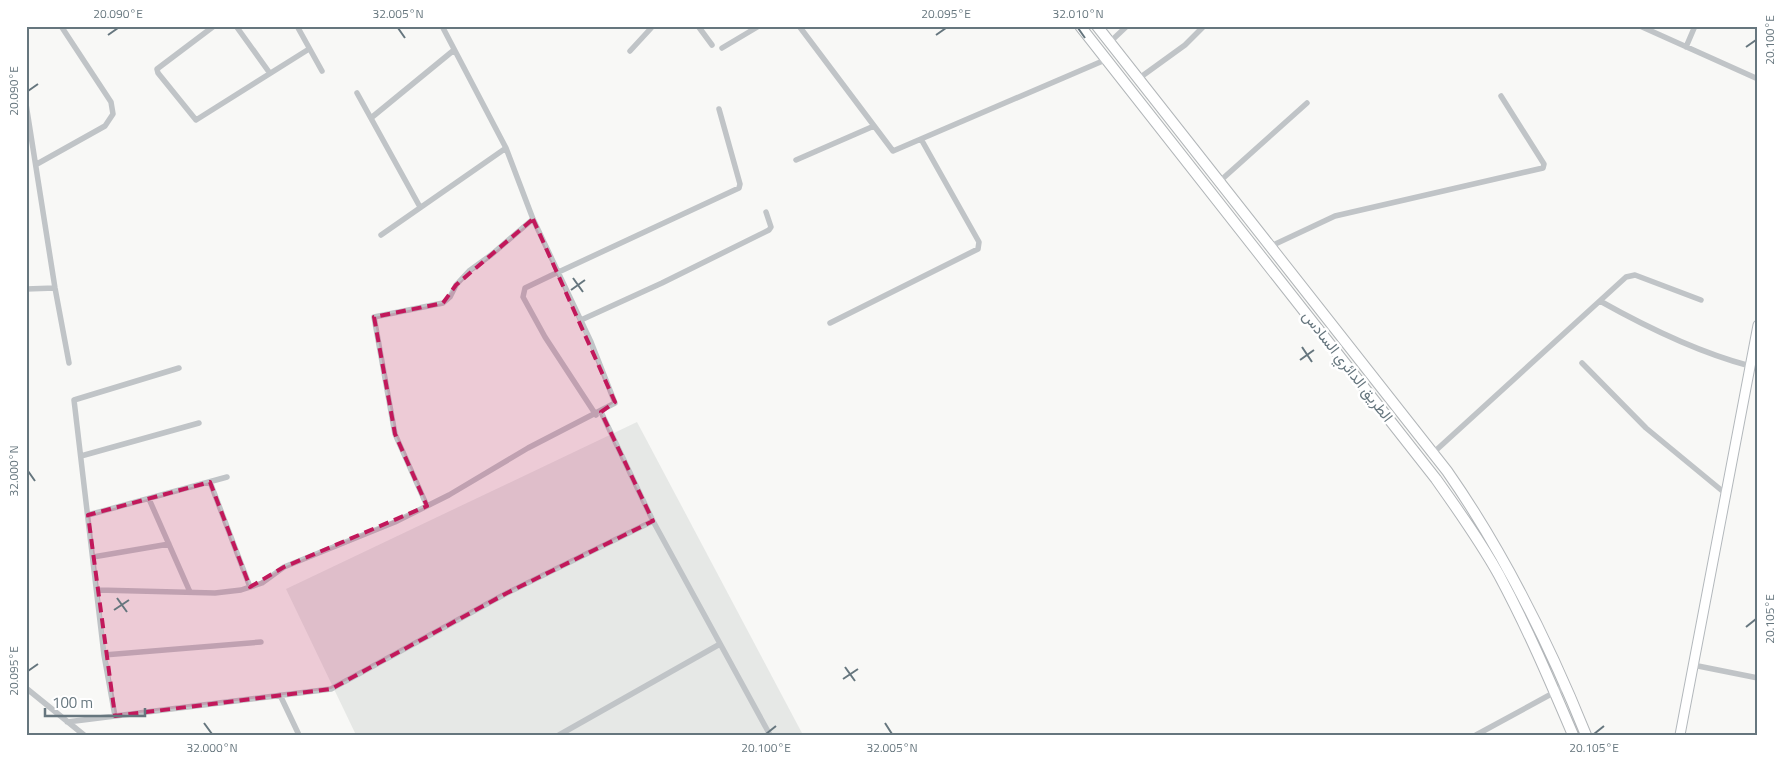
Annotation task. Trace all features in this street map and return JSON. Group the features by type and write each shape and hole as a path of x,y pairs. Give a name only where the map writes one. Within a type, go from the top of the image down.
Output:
{"highway":[{"name":"الطريق الدائري السادس","path":"1080,26 1436,479 1465,520 1506,590 1573,735"},
{"name":"الطريق الدائري السادس","path":"1099,28 1447,471 1481,520 1518,584 1566,686 1586,735"},
{"path":"1090,39 1099,28"},
{"path":"1436,479 1447,471"},
{"path":"1506,590 1518,584"}],"main road":[{"path":"1680,735 1758,326"}],"street":[{"path":"36,164 105,126 113,114 111,102 61,26"},
{"path":"214,26 157,69 158,73 196,120 269,72 310,49"},
{"path":"236,26 269,72"},
{"path":"297,26 322,71"},
{"path":"98,590 216,593 262,583 284,567 395,522 427,506 528,448 613,406 615,402 581,320 533,219 506,148 442,26"},
{"path":"630,51 653,26"},
{"path":"698,26 712,45"},
{"path":"722,48 758,26"},
{"path":"799,26 893,151 1105,60"},
{"path":"1110,42 1128,26"},
{"path":"1138,79 1185,45 1204,26"},
{"path":"1640,26 1758,79"},
{"path":"1686,47 1695,26"},
{"path":"371,118 454,50"},
{"path":"357,93 420,207"},
{"path":"1270,246 1335,216 1543,168 1544,164 1501,96"},
{"path":"1220,182 1307,103"},
{"path":"26,104 54,288 69,363"},
{"path":"719,109 740,184 739,188 525,288 523,297 545,337 598,414 654,522 770,735"},
{"path":"796,160 874,126"},
{"path":"830,323 978,249 978,242 921,139"},
{"path":"381,236 506,148"},
{"path":"581,320 662,283 769,230 771,227 766,212"},
{"path":"427,506 395,434 374,317 443,303 450,297 456,285 469,271 533,219"},
{"path":"1432,452 1626,277 1634,275 1701,300"},
{"path":"26,289 54,288"},
{"path":"1600,301 1664,336 1750,366"},
{"path":"1582,363 1646,428 1726,494"},
{"path":"115,716 104,655 98,590 74,400 178,368"},
{"path":"81,456 199,423"},
{"path":"88,515 227,477"},
{"path":"210,482 250,587"},
{"path":"149,499 190,592"},
{"path":"68,722 331,689 507,593 654,522"},
{"path":"93,556 169,544"},
{"path":"104,655 261,642"},
{"path":"559,735 720,644"},
{"path":"1693,665 1758,678"},
{"path":"1476,735 1566,686"},
{"path":"26,688 80,733"},
{"path":"280,696 298,735"}],"highlighted area":[{"path":"533,219 615,402 601,412 653,521 507,593 331,689 115,716 88,515 210,482 250,587 284,567 427,506 395,434 374,317 443,303 456,285"}],"shaded area":[{"path":"637,422 803,735 356,735 286,589"}]}
